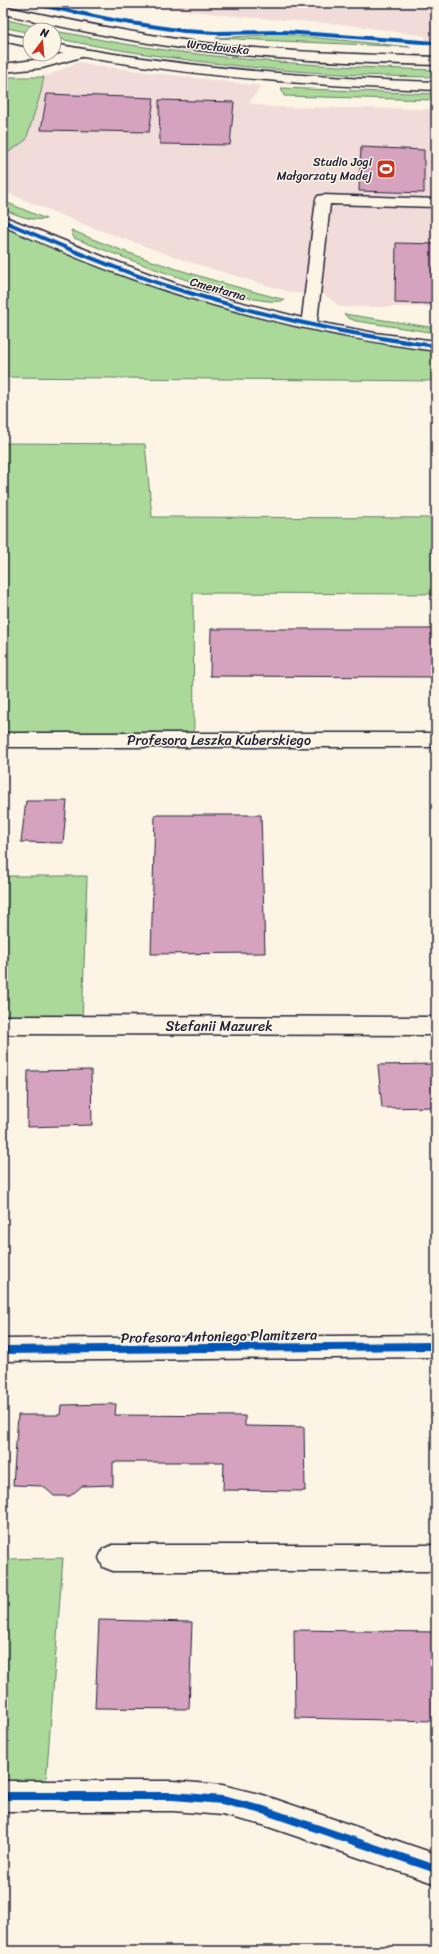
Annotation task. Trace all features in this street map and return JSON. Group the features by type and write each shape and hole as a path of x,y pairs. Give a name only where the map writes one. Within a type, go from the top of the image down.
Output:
{"street":[{"name":"Wrocławska","path":"3,10 164,41 226,49 346,58 436,61"},
{"path":"3,37 22,41"},
{"name":"Wrocławska","path":"62,50 164,67 255,76 436,86"},
{"path":"3,68 18,68 58,60 80,53"},
{"path":"309,324 323,199 436,203"},
{"name":"Cmentarna","path":"3,221 63,247 159,283 226,304 362,335 436,346"},
{"name":"Profesora Leszka Kuberskiego","path":"3,740 436,740"},
{"name":"Stefanii Mazurek","path":"3,1025 436,1026"},
{"name":"Profesora Antoniego Plamitzera","path":"3,1350 436,1346"},
{"path":"113,1558 436,1558"},
{"path":"3,1796 173,1796 222,1800 263,1810 436,1869"}],"shaded area":[{"path":"129,3 436,3 436,41 426,41 425,36 350,25 233,16"},
{"path":"79,62 99,66 261,86 249,103 272,107 436,109 436,307 340,307 324,294 293,293 192,263 85,225 3,191 3,156 26,140 41,92 44,77"}],"green space":[{"path":"3,19 22,23 22,31 3,27"},
{"path":"62,32 169,51 245,59 321,65 436,70 436,77 292,71 196,61 101,47 62,40"},
{"path":"278,34 411,47 216,38"},
{"path":"3,77 44,77 41,92 26,140 3,156"},
{"path":"281,88 436,94 436,100 284,96"},
{"path":"3,201 46,219 29,218 3,209"},
{"path":"3,221 226,304 436,346 436,381 3,377"},
{"path":"71,230 123,251 177,269 285,300 269,301 245,297 215,289 149,267 74,238"},
{"path":"344,314 436,328 436,333 356,321 348,318"},
{"path":"3,443 145,444 152,517 436,518 436,594 193,593 194,740 3,740"},
{"path":"3,876 87,876 82,1025 3,1025"},
{"path":"63,1558 45,1796 3,1796 3,1559"}],"building":[{"path":"47,94 154,98 149,132 41,130"},
{"path":"159,100 234,102 230,145 160,144"},
{"path":"361,147 424,150 424,193 359,191"},
{"path":"396,243 436,244 436,304 395,303"},
{"path":"211,629 436,629 436,677 210,676"},
{"path":"26,801 67,801 63,843 21,842"},
{"path":"155,815 261,815 265,953 151,954"},
{"path":"436,1064 436,1107 382,1108 378,1065"},
{"path":"91,1070 92,1125 27,1127 28,1071"},
{"path":"116,1404 115,1415 245,1416 245,1426 304,1427 305,1491 223,1490 224,1462 113,1462 113,1485 82,1486 70,1496 54,1496 43,1486 13,1485 18,1415 60,1415 61,1405"},
{"path":"99,1620 192,1622 189,1709 95,1708"},
{"path":"294,1630 436,1632 436,1721 295,1718"}],"cycle path":[{"path":"30,3 162,29 216,33 285,32 436,43"},
{"path":"3,221 123,270 225,304 314,326 375,338 436,346"},
{"path":"3,1350 436,1346"},
{"path":"3,1796 173,1796 222,1800 263,1810 436,1869"}],"place":[{"name":"Studio Jogi Małgorzaty Madej","path":"386,169"}]}
